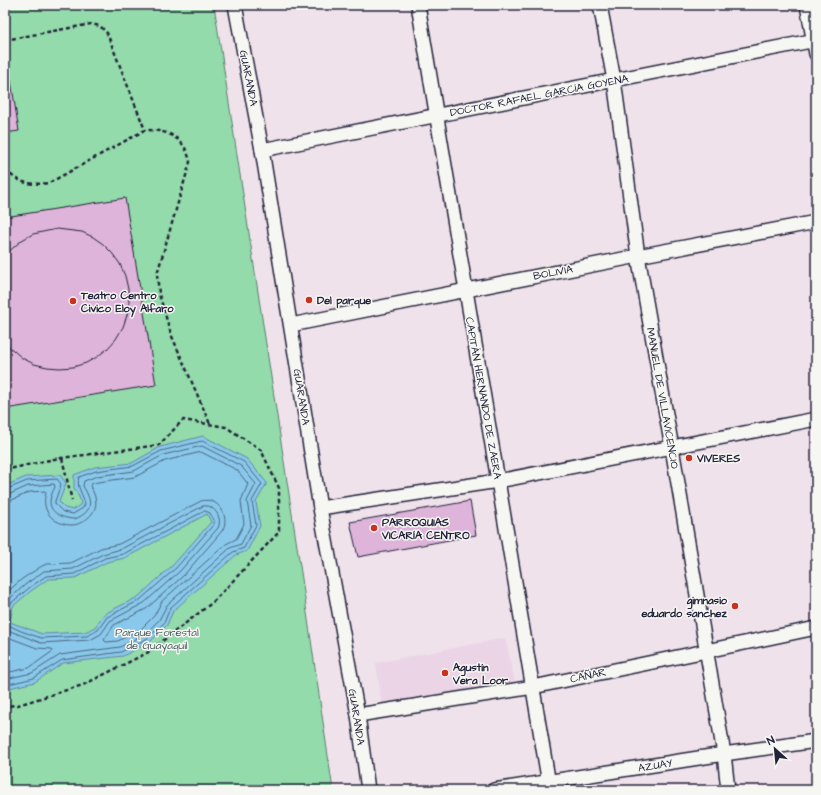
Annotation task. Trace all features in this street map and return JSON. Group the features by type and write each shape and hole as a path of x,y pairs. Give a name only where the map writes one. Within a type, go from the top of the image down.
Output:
{"street":[{"name":"GUARANDA","path":"235,5 262,150 320,508 358,715 368,790"},
{"name":"CAPITÁN HERNANDO DE ZAERA","path":"418,5 549,786"},
{"name":"MANUEL DE VILLAVICENCIO","path":"600,5 614,80 638,256 724,754 728,790"},
{"path":"807,5 815,40 816,54"},
{"name":"DOCTOR RAFAEL GARCÍA GOYENA","path":"262,150 815,40"},
{"name":"BOLIVIA","path":"291,325 816,222"},
{"path":"320,508 498,481 816,419"},
{"name":"CAÑAR","path":"358,715 533,687 816,628"},
{"name":"AZUAY","path":"494,790 549,786 724,754 816,741"}],"path":[{"path":"5,40 91,24 100,26 107,33 145,130"},
{"path":"5,170 16,180 26,183 49,183 145,130 154,130 177,138 188,150 190,162 157,274 158,294 171,334 210,424"},
{"path":"5,470 62,458 159,445 183,420 226,426 261,450 279,488 279,532 212,602 147,653 84,685 18,705 5,706"},
{"path":"62,458 72,501"}],"shaded area":[{"name":"Agustín Vera Loor","path":"505,638 515,683 382,705 376,663"}],"green space":[{"name":"Parque Forestal de Guayaquil","path":"5,5 214,5 333,790 5,790"}],"water":[{"path":"203,436 247,459 267,483 256,502 260,526 247,551 236,555 173,611 167,625 150,642 123,656 63,663 35,682 5,689 5,486 26,477 60,475 66,483 59,502 65,508 73,510 81,504 74,488 74,475 95,467 132,463 160,447","holes":["207,514 211,522 173,565 138,597 104,614 95,627 85,632 42,634 10,622 13,606 48,579 75,578 107,562 125,558"]}],"building":[{"path":"5,43 19,131 5,133"},
{"name":"Teatro Centro Civico Eloy Alfaro","path":"125,198 156,385 5,409 5,217"},
{"path":"57,229 82,232 103,244 112,253 120,264 125,276 129,302 123,327 116,339 107,349 86,363 73,367 60,368 34,364 22,358 5,343 5,255 22,240 33,234"},
{"path":"470,501 476,535 358,557 350,522"}],"place":[{"name":"Del parque","path":"309,300"},
{"name":"Teatro Centro Civico Eloy Alfaro","path":"73,301"},
{"name":"VIVERES","path":"689,458"},
{"name":"PARROQUIAS VICARÍA CENTRO","path":"374,528"},
{"name":"gimnasio eduardo sanchez","path":"735,606"},
{"name":"Agustín Vera Loor","path":"445,673"}]}
